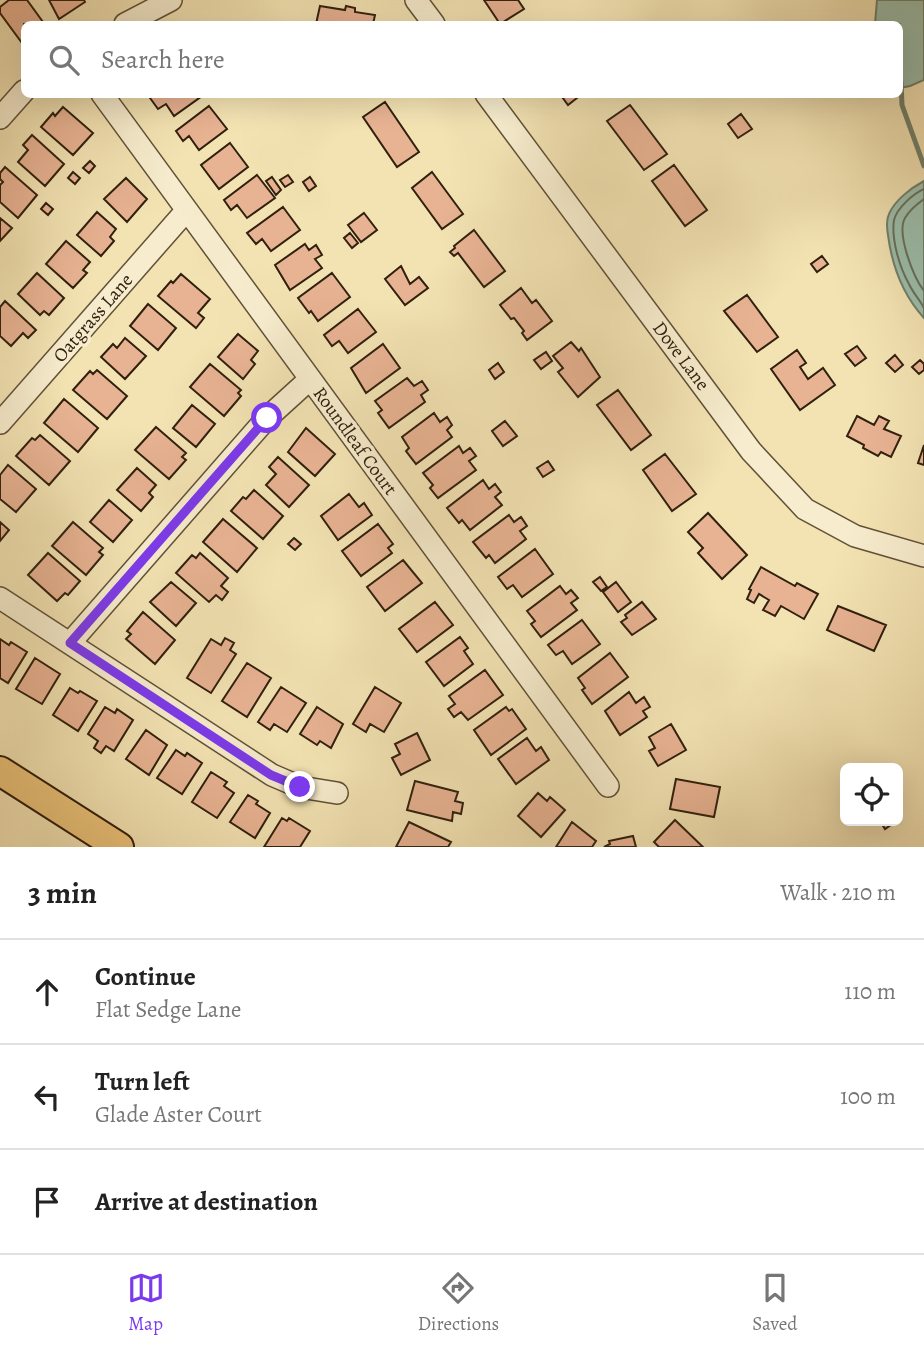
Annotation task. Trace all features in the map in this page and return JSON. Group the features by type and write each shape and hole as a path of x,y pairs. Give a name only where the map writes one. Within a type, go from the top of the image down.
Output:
{"main road":[{"path":"0,771 119,847"}],"street":[{"path":"131,21 171,0"},
{"path":"416,0 432,21"},
{"path":"0,118 21,94"},
{"name":"Roundleaf Court","path":"105,98 608,786"},
{"name":"Dove Lane","path":"489,98 751,451 779,483 805,509 855,536 924,556"},
{"name":"Oatgrass Lane","path":"0,423 186,211"},
{"path":"70,643 267,418 310,379"},
{"path":"0,598 271,775 300,787 337,793"}],"water":[{"path":"877,0 924,0 924,80 903,87 903,21 875,21"},
{"path":"924,181 924,318 910,300 900,280 892,258 887,224 895,204"}],"building":[{"path":"9,0 27,0 42,21 21,21 21,42 0,13 0,7"},
{"path":"49,0 84,0 85,2 59,19"},
{"path":"484,0 518,0 524,9 505,21 498,21"},
{"path":"320,6 345,10 346,6 355,8 355,12 375,15 374,21 317,21"},
{"path":"150,98 199,98 174,116 166,104 158,109"},
{"path":"563,98 577,98 568,105"},
{"path":"385,102 419,152 397,167 363,117"},
{"path":"630,105 667,154 644,170 607,121"},
{"path":"209,106 227,129 199,150 189,136 183,141 176,131"},
{"path":"63,107 93,133 73,155 41,127 53,113 55,116"},
{"path":"741,114 752,129 738,138 728,124"},
{"path":"32,135 64,164 45,186 18,162 28,150 23,145"},
{"path":"230,143 248,167 219,189 201,165"},
{"path":"90,161 95,166 89,173 83,168"},
{"path":"674,165 707,210 685,226 652,181"},
{"path":"5,167 37,195 18,218 0,202 0,185 3,182 0,173"},
{"path":"73,172 80,178 75,184 68,178"},
{"path":"432,172 463,214 442,229 412,188"},
{"path":"257,175 275,198 247,218 237,205 231,210 224,200"},
{"path":"288,175 293,182 285,187 280,180"},
{"path":"272,177 281,190 276,195 266,181"},
{"path":"310,177 316,186 309,191 303,182"},
{"path":"126,178 147,199 127,222 104,199"},
{"path":"46,203 53,209 48,215 41,209"},
{"path":"283,207 300,230 271,251 262,239 256,244 247,233"},
{"path":"97,212 116,229 110,237 114,241 101,256 77,235"},
{"path":"364,213 377,230 361,242 348,225"},
{"path":"0,218 12,228 0,241"},
{"path":"474,230 505,271 484,287 458,253 454,256 450,252"},
{"path":"350,233 358,243 352,248 344,238"},
{"path":"66,241 90,262 83,270 87,273 73,288 46,264"},
{"path":"305,244 309,250 316,245 322,255 315,259 322,268 290,290 275,265"},
{"path":"822,256 828,264 817,272 811,264"},
{"path":"401,266 410,284 419,277 428,288 405,305 385,279"},
{"path":"37,273 64,298 49,315 44,311 40,315 18,294"},
{"path":"332,273 350,297 318,321 298,298"},
{"path":"181,274 210,299 198,313 204,318 196,328 158,296"},
{"path":"521,288 532,303 536,300 552,321 527,340 514,318 511,319 500,305"},
{"path":"747,295 778,337 757,352 724,311"},
{"path":"5,301 36,330 28,338 23,333 11,346 0,336 0,307"},
{"path":"148,304 176,328 158,350 130,326"},
{"path":"358,309 376,332 348,353 339,341 332,346 324,335"},
{"path":"238,334 258,351 251,360 255,364 243,379 218,357"},
{"path":"125,338 146,356 125,379 101,357 113,344 117,348"},
{"path":"571,342 579,351 581,348 600,377 578,397 558,372 563,368 553,356"},
{"path":"383,344 400,368 366,393 351,368"},
{"path":"857,346 866,358 855,366 845,354"},
{"path":"797,350 806,363 800,367 808,379 823,368 835,385 800,410 771,369"},
{"path":"546,352 552,361 541,369 534,360"},
{"path":"895,355 903,365 895,372 886,363"},
{"path":"920,360 924,364 924,370 919,374 912,367"},
{"path":"498,363 504,372 495,379 489,370"},
{"path":"210,364 241,390 238,393 241,396 224,416 190,387"},
{"path":"97,370 127,396 107,419 73,390 90,371 93,374"},
{"path":"407,378 414,386 422,381 428,390 421,395 425,402 389,428 378,413 382,410 375,401"},
{"path":"618,390 651,435 631,450 597,405"},
{"path":"64,399 98,428 78,452 44,423"},
{"path":"192,405 215,424 196,447 173,428"},
{"path":"434,413 440,422 447,417 452,425 447,430 452,437 416,464 406,451 409,448 402,437"},
{"path":"857,416 874,425 879,416 889,421 884,429 901,436 891,457 881,452 878,456 847,436"},
{"path":"505,421 517,436 503,446 492,431"},
{"path":"156,427 186,453 182,457 186,460 169,479 135,450"},
{"path":"306,428 335,454 315,476 288,452"},
{"path":"40,435 70,461 49,485 16,456 32,438 35,440"},
{"path":"924,445 924,465 918,463"},
{"path":"459,446 463,453 470,448 476,456 469,461 476,470 438,498 430,488 433,485 423,473"},
{"path":"665,454 696,494 672,511 643,470"},
{"path":"278,457 309,485 289,507 266,485 276,474 269,467"},
{"path":"548,461 554,470 543,477 537,468"},
{"path":"8,465 36,489 16,512 0,499 0,475"},
{"path":"137,468 156,485 149,493 153,497 141,511 117,490"},
{"path":"483,480 489,489 495,484 501,492 495,497 502,505 470,530 462,520 459,523 447,508"},
{"path":"254,490 283,516 263,539 231,511 243,497 246,499"},
{"path":"349,494 359,507 364,503 372,515 338,540 321,516"},
{"path":"109,500 132,520 113,542 90,522"},
{"path":"708,513 747,555 722,579 698,553 703,548 688,532"},
{"path":"509,515 514,522 521,517 527,526 520,531 526,539 495,563 489,555 486,558 473,542"},
{"path":"223,519 257,548 237,572 203,542"},
{"path":"0,522 9,530 0,541"},
{"path":"73,522 103,548 99,552 103,555 86,575 52,546"},
{"path":"378,524 393,544 388,548 392,553 361,576 342,551"},
{"path":"294,538 301,544 295,550 288,544"},
{"path":"535,549 553,574 522,597 513,585 507,589 498,577"},
{"path":"48,553 80,581 68,595 65,593 57,601 28,575"},
{"path":"200,553 228,578 221,586 228,592 222,600 216,595 209,602 176,573 192,555 196,558"},
{"path":"403,560 422,583 385,611 367,587"},
{"path":"761,567 795,586 797,583 818,594 804,619 781,606 775,616 763,610 769,600 759,594 754,603 747,599 751,590 749,589"},
{"path":"600,577 607,587 601,591 593,582"},
{"path":"171,582 196,603 176,626 150,602"},
{"path":"616,582 631,602 618,612 603,592"},
{"path":"560,586 566,594 571,590 578,598 571,603 577,610 541,637 531,624 535,621 527,611"},
{"path":"435,602 453,625 417,652 399,629"},
{"path":"642,602 656,619 632,635 621,622 627,618 625,615"},
{"path":"838,606 886,625 874,651 827,630"},
{"path":"143,612 175,640 155,664 126,639 131,634 127,631"},
{"path":"582,620 600,644 572,664 563,651 556,655 548,645"},
{"path":"460,637 468,648 464,651 473,664 444,686 426,662"},
{"path":"225,638 234,643 230,650 236,654 211,693 187,678 211,639 221,645"},
{"path":"0,639 27,652 8,683 0,678"},
{"path":"610,653 628,677 592,704 582,690 585,688 578,678"},
{"path":"35,658 60,674 42,704 16,689"},
{"path":"247,663 271,678 247,717 222,701"},
{"path":"485,670 503,695 468,720 461,712 454,717 448,709 455,704 449,696"},
{"path":"281,687 306,703 287,732 274,724 270,730 258,722"},
{"path":"375,687 401,703 384,732 370,724 366,732 353,724"},
{"path":"70,688 97,701 78,731 53,715"},
{"path":"629,692 636,703 644,697 650,707 643,711 647,717 620,735 605,711"},
{"path":"105,707 115,713 117,709 133,720 114,751 106,746 101,753 94,748 98,741 88,734"},
{"path":"317,707 343,724 331,748 320,741 317,745 300,734"},
{"path":"506,707 509,711 512,709 526,729 491,755 474,730"},
{"path":"671,724 686,750 658,766 649,751 655,748 649,737"},
{"path":"146,730 167,745 149,775 126,759"},
{"path":"417,733 430,760 401,775 392,758 400,754 395,744"},
{"path":"527,738 536,751 541,747 549,760 516,784 498,759"},
{"path":"176,750 185,756 187,753 202,763 182,794 157,778"},
{"path":"211,772 227,782 224,786 234,793 217,818 192,802"},
{"path":"676,779 720,787 714,817 670,809"},
{"path":"415,781 458,792 455,801 463,803 461,814 453,812 452,821 407,810"},
{"path":"538,793 547,801 550,797 565,810 541,837 518,816"},
{"path":"248,795 270,813 255,838 230,822"},
{"path":"282,818 287,821 289,818 310,831 300,847 264,847"},
{"path":"675,820 703,847 659,847 654,842"},
{"path":"409,822 451,842 448,847 396,847"},
{"path":"572,822 596,841 592,847 556,847"},
{"path":"633,836 636,847 604,847 610,844 609,841"}],"waterway":[{"path":"902,98 924,166"}],"route":[{"path":"267,418 70,643 271,775 300,787"}]}
